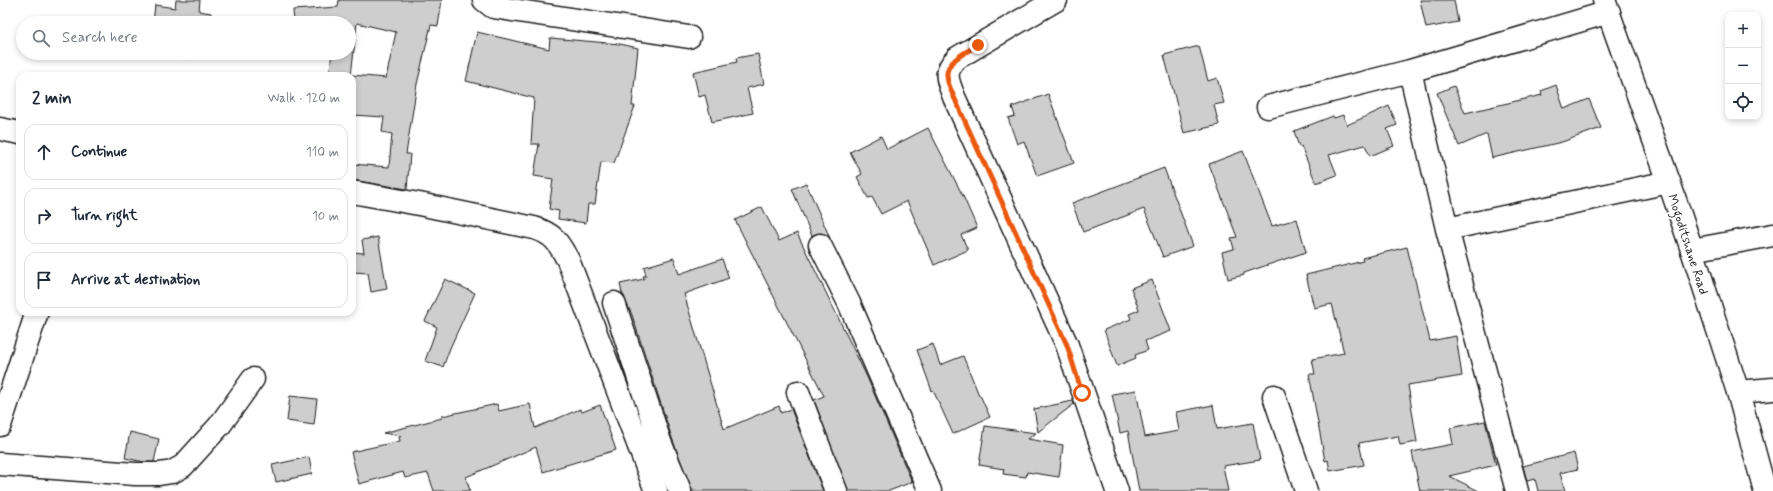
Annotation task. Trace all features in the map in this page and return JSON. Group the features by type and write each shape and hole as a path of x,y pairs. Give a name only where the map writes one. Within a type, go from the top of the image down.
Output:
{"street":[{"path":"484,0 493,7 689,37"},
{"path":"1056,0 958,58 949,66 946,74 954,97 1067,345 1117,491"},
{"path":"1268,107 1410,71 1606,6"},
{"name":"Mogoditshane Road","path":"1606,6 1692,250 1738,392 1765,491"},
{"path":"1410,71 1447,229 1517,491"},
{"path":"0,129 16,132"},
{"path":"1447,229 1669,182"},
{"path":"356,193 427,205 548,232 568,260 656,491"},
{"path":"1692,250 1773,235"},
{"path":"820,245 849,303 930,491"},
{"path":"614,303 660,442 680,491"},
{"path":"0,425 36,316"},
{"path":"0,464 135,474 159,474 172,472 183,466 220,425 253,379"},
{"path":"1738,392 1773,388"},
{"path":"798,392 836,491"},
{"path":"1274,396 1306,491"}],"building":[{"path":"176,0 200,0 199,11 211,13 211,16 154,16 155,5 175,8"},
{"path":"339,0 442,0 438,26 431,25 417,84 406,154 410,154 407,189 356,181 356,164 389,167 392,134 382,132 384,117 356,115 356,75 386,78 396,32 357,23 356,32 356,16 293,16 293,10 338,7"},
{"path":"1420,0 1454,0 1458,22 1426,28"},
{"path":"477,32 549,49 550,38 620,44 638,48 632,106 635,106 614,163 601,162 595,204 588,204 586,223 558,219 559,211 549,209 553,179 534,176 539,144 531,144 534,98 466,81"},
{"path":"1199,46 1208,81 1217,78 1224,103 1214,105 1219,125 1184,133 1164,55"},
{"path":"758,54 764,84 747,88 753,113 712,122 705,95 699,97 693,72 737,62 736,58"},
{"path":"331,60 353,60 351,72 330,72"},
{"path":"1556,85 1564,109 1589,99 1601,128 1562,142 1492,158 1487,134 1459,146 1437,93 1454,86 1465,113 1542,95 1541,91"},
{"path":"1048,94 1074,163 1037,176 1024,141 1017,144 1008,118 1015,116 1012,107"},
{"path":"1389,106 1397,125 1387,129 1394,146 1370,156 1365,145 1329,155 1337,175 1316,183 1301,146 1299,147 1294,131 1333,116 1334,118 1343,115 1347,125"},
{"path":"928,128 964,198 977,228 961,235 968,250 934,265 907,201 881,214 872,197 868,198 857,177 862,174 850,152 881,136 887,149"},
{"path":"1243,151 1272,226 1297,219 1306,252 1244,273 1244,275 1228,279 1222,252 1234,249 1231,238 1237,237 1209,164"},
{"path":"1164,168 1193,246 1163,257 1144,209 1083,232 1072,203"},
{"path":"806,183 830,238 821,233 812,236 792,189"},
{"path":"762,207 779,241 797,233 867,377 912,482 889,491 848,491 814,400 824,396 735,220"},
{"path":"378,237 387,289 371,292 368,273 356,272 356,252 364,253 362,240"},
{"path":"1407,247 1430,341 1456,336 1462,376 1408,385 1417,442 1400,445 1398,436 1359,443 1364,465 1330,471 1328,460 1325,461 1309,374 1315,374 1312,359 1344,353 1332,304 1314,308 1306,275 1363,261 1362,258"},
{"path":"674,258 679,274 722,259 729,278 684,294 724,429 779,406 781,413 791,409 823,491 692,491 672,438 632,315 622,293 620,284 644,279 643,276 646,276 644,267"},
{"path":"445,279 475,293 443,367 425,361 437,327 425,321"},
{"path":"1152,280 1171,331 1145,341 1148,350 1135,355 1136,358 1117,366 1104,330 1131,319 1129,314 1139,310 1131,288"},
{"path":"933,344 940,365 963,356 990,417 953,434 933,390 932,391 917,350"},
{"path":"1136,390 1145,437 1179,431 1176,412 1213,405 1217,429 1253,423 1260,460 1223,466 1228,491 1139,491 1128,431 1120,433 1112,394"},
{"path":"290,396 317,399 314,425 287,421"},
{"path":"1073,401 1074,404 1038,432 1034,409"},
{"path":"497,404 499,411 530,404 535,428 580,409 582,412 600,405 616,450 543,472 536,447 466,477 470,491 434,491 428,473 405,478 403,472 359,484 351,452 400,441 399,437 401,436 383,433 442,418 442,416"},
{"path":"1485,421 1496,465 1449,476 1479,491 1420,491 1412,452 1453,444 1450,428"},
{"path":"985,426 1036,433 1028,439 1063,445 1059,477 1027,472 1026,477 1003,474 1004,469 979,465"},
{"path":"130,432 159,439 154,462 144,462 125,458"},
{"path":"1574,453 1578,469 1560,473 1565,491 1538,491 1535,479 1527,481 1523,466"},
{"path":"309,457 312,474 276,482 272,465"}],"route":[{"path":"978,45 958,58 949,66 946,74 948,82 1067,345 1082,393"}]}
